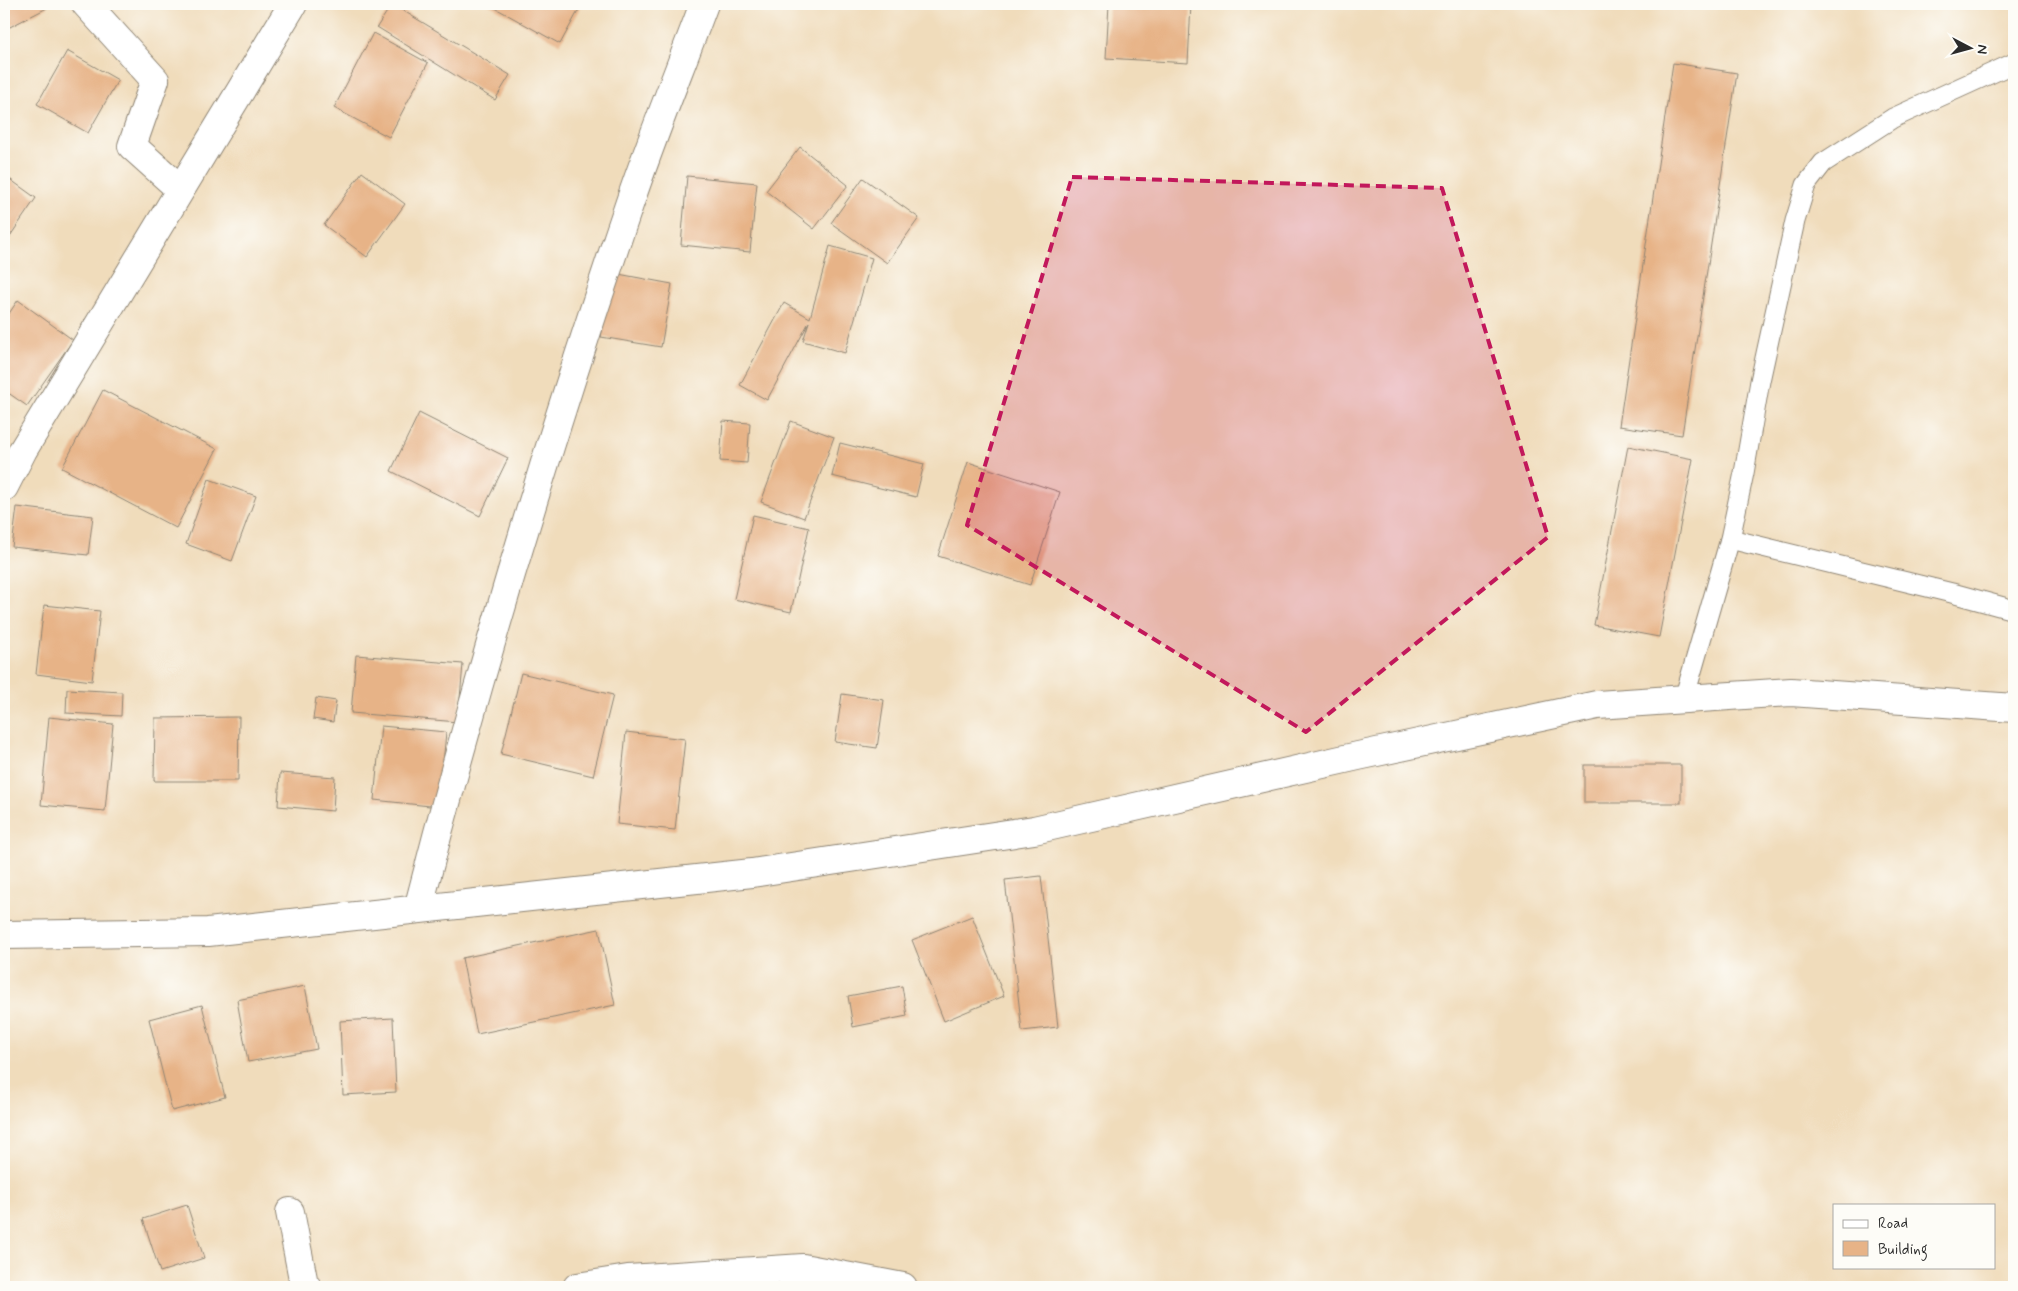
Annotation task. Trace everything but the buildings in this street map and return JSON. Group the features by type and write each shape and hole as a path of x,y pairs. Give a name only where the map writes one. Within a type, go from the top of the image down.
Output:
{"street":[{"path":"86,4 155,80 132,146 180,190"},
{"path":"4,487 23,450 293,4"},
{"path":"418,909 454,769 530,510 630,204 704,4"},
{"path":"4,935 208,932 752,873 1034,830 1358,756 1597,705 1791,692 2014,708"},
{"path":"290,1212 304,1284 307,1287"},
{"path":"577,1287 628,1279 803,1268 903,1287"}],"lane":[{"path":"1684,699 1730,539 1760,381 1795,221 1806,185 1823,163 1893,118 2014,63"},
{"path":"1730,539 2014,610"}],"highlighted area":[{"path":"1072,177 1442,188 1548,537 1306,732 967,525"}]}
